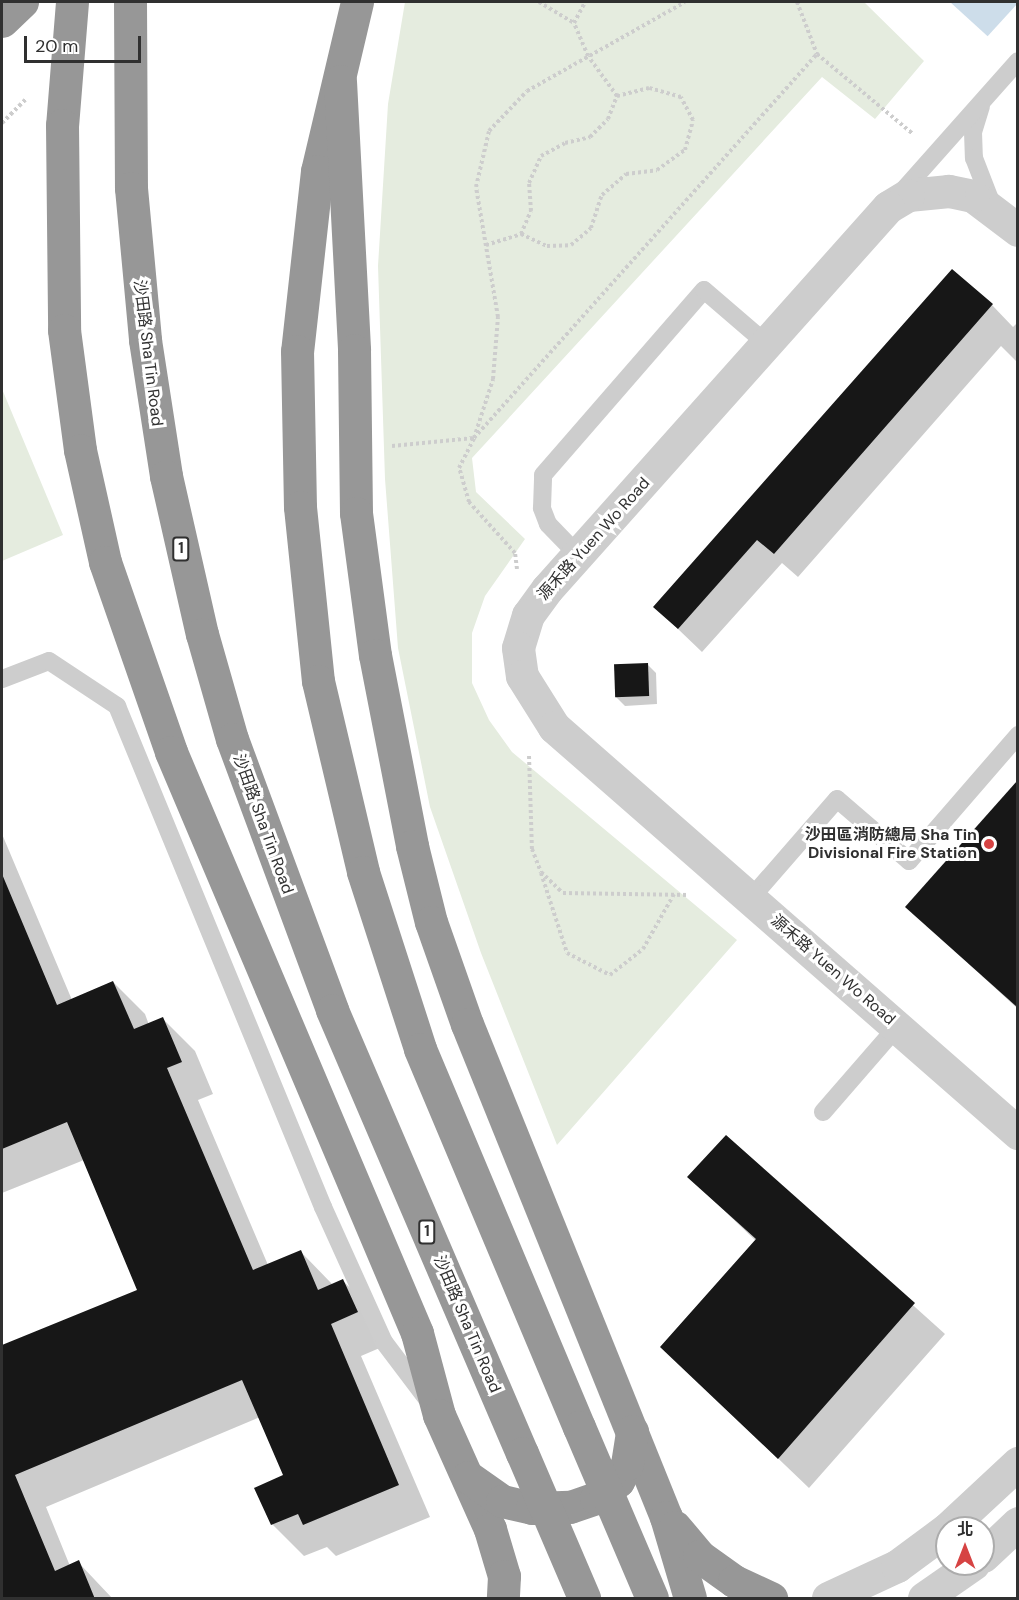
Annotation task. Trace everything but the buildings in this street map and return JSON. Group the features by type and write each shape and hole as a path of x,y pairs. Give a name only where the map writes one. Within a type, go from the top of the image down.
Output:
{"highway":[{"path":"2,21 22,2"},
{"path":"72,2 61,218 64,330 80,450 105,562 171,752 405,1303 428,1366 439,1415 490,1528 510,1591"},
{"path":"357,2 317,171 297,351 300,507 318,681 363,872 420,1050 652,1599"},
{"name":"沙田路 Sha Tin Road","path":"130,16 131,188 145,340 166,476 202,634 232,738 332,1010 584,1599"},
{"path":"340,81 354,350 356,513 375,655 412,846 431,922 467,1024 666,1517 690,1599"},
{"path":"468,1477 502,1501 532,1508 570,1507 596,1498 618,1481 627,1464 632,1431"},
{"path":"666,1517 699,1556 734,1581 771,1599"}],"street":[{"name":"源禾路 Yuen Wo Road","path":"1006,220 974,196 927,191 908,195 888,207 768,345 578,555 528,615 518,648 522,676 554,727 1017,1133"},
{"path":"961,1516 1017,1463"},
{"path":"995,1544 1017,1523"},
{"path":"828,1599 897,1566 935,1538"},
{"path":"924,1599 956,1576"}],"lane":[{"path":"888,207 1017,61"},
{"path":"986,96 973,132 974,158 1006,220"},
{"path":"578,555 548,524 542,508 543,475 704,290 768,345"},
{"path":"2,679 49,661 117,706 323,1207 384,1342 439,1415"},
{"path":"751,898 837,799 909,861 1017,735"},
{"path":"823,1112 897,1027"}],"path":[{"path":"539,2 574,23 588,56 617,96"},
{"path":"574,23 585,2"},
{"path":"517,576 515,553 469,502 459,468 474,438 494,379 498,316 476,187 489,131 527,91 685,2"},
{"path":"797,2 817,54 913,135"},
{"path":"388,446 474,438 817,54"},
{"path":"486,245 521,234 547,246 571,245 591,228 602,195 626,174 657,170 685,150 693,120 681,97 649,88 617,96"},
{"path":"2,123 31,93"},
{"path":"521,234 531,211 529,183 541,156 565,142 590,137 608,119 617,96"},
{"path":"528,749 532,849 567,953 610,975 643,949 675,893"},
{"path":"541,872 563,893 675,893 699,896"}],"shaded area":[{"path":"405,2 864,2 924,61 875,119 822,77 472,458 476,492 525,539 485,596 472,633 472,683 489,720 512,752 737,940 557,1145 481,953 430,807 398,648 385,479 378,266 388,104"},
{"path":"2,389 63,535 2,561"}],"water":[{"path":"950,2 1017,2 1017,63"}],"pier":[{"path":"1018,3 1018,66 986,38"}],"place":[{"name":"沙田區消防總局 Sha Tin Divisional Fire Station","path":"989,844"}]}
